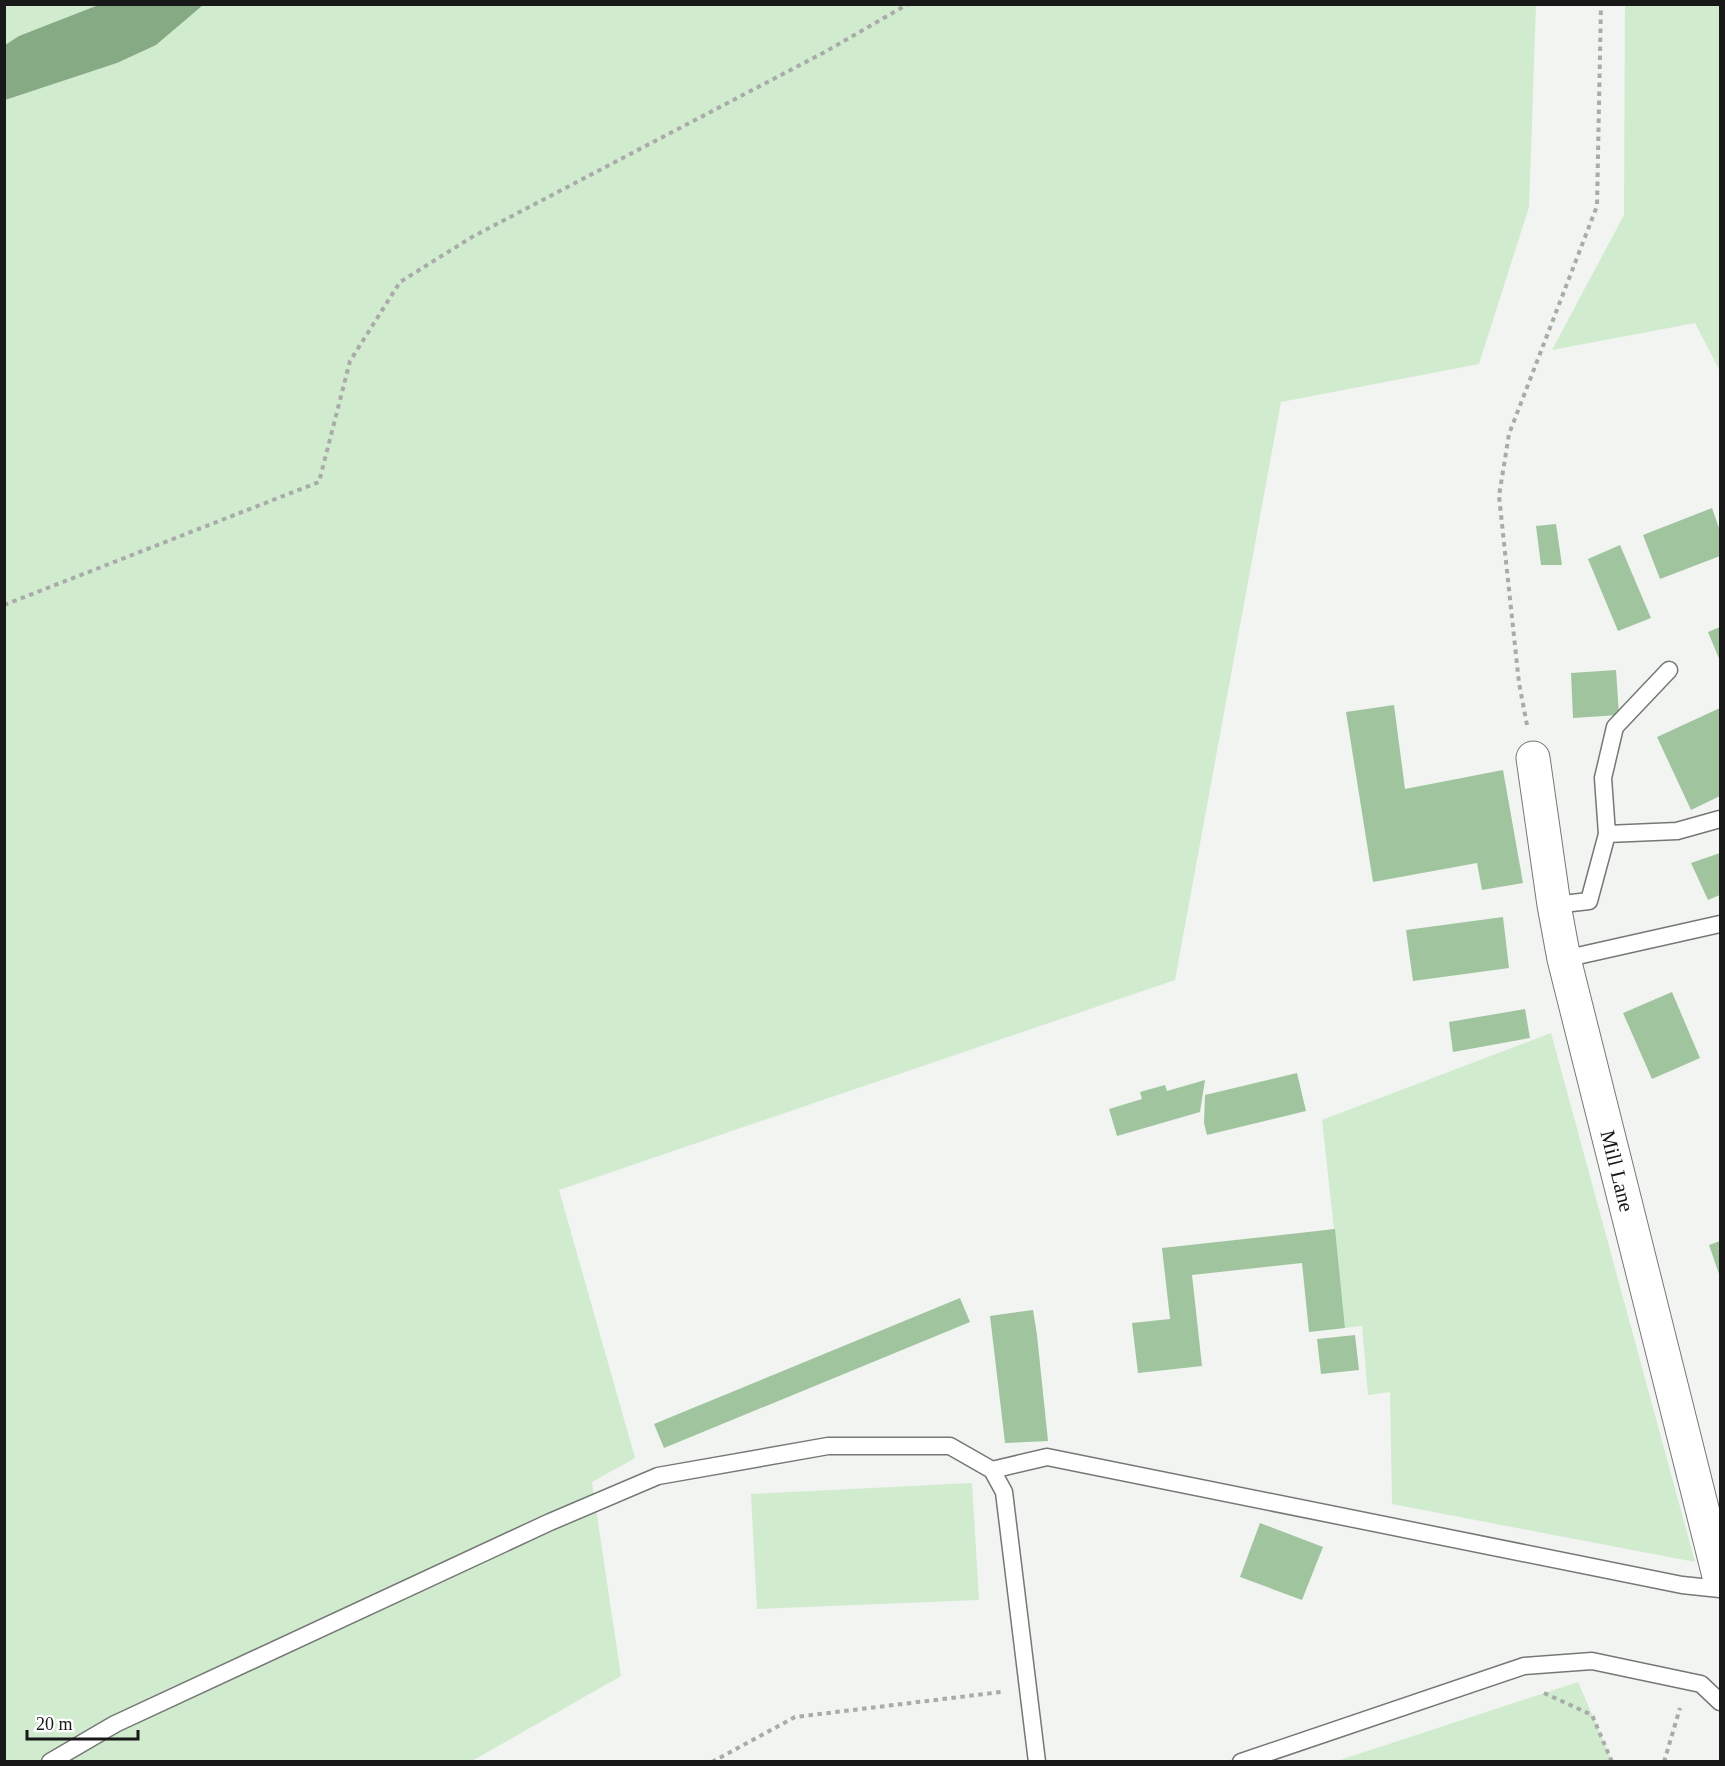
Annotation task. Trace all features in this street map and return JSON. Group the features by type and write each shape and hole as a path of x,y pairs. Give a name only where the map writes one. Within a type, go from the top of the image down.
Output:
{"street":[{"name":"Mill Lane","path":"1533,758 1564,959 1720,1580"}],"lane":[{"path":"1554,905 1589,901 1607,834 1603,778 1615,727 1669,670"},
{"path":"1607,834 1677,831 1720,819"},
{"path":"1564,959 1720,924"},
{"path":"50,1761 115,1724 539,1527 658,1476 828,1446 950,1446 992,1470 1004,1492 1037,1761"},
{"path":"992,1470 1047,1457 1682,1585 1720,1589"},
{"path":"1241,1761 1524,1666 1592,1661 1701,1684 1720,1702"}],"path":[{"path":"4,604 319,482 350,361 400,282 472,237 823,52 908,4"},
{"path":"1533,758 1519,683 1498,496 1509,434 1597,206 1601,4"},
{"path":"1496,1676 1559,1699 1592,1715 1612,1761"},
{"path":"1664,1761 1689,1682"},
{"path":"712,1761 795,1717 1029,1689"}],"shaded area":[{"path":"101,4 203,5 156,45 117,63 5,100 5,45 19,36"},
{"path":"5,5 101,5 19,36 5,45"},
{"path":"203,5 1536,5 1529,207 1479,364 1281,402 1175,980 559,1190 635,1458 592,1482 621,1676 472,1761 5,1761 4,100 117,63"},
{"path":"1625,5 1720,5 1720,371 1695,323 1552,350 1624,215"},
{"path":"1551,1033 1695,1562 1392,1504 1390,1392 1368,1395 1362,1326 1345,1328 1322,1120"},
{"path":"972,1483 979,1600 757,1609 751,1494"},
{"path":"1578,1682 1612,1761 1337,1761"}],"building":[{"path":"1712,508 1720,531 1720,556 1660,579 1643,535"},
{"path":"1556,524 1562,565 1541,565 1536,526"},
{"path":"1620,545 1651,618 1618,631 1588,559"},
{"path":"1720,627 1720,661 1708,632"},
{"path":"1616,670 1619,715 1573,718 1571,673"},
{"path":"1394,705 1405,789 1503,770 1523,883 1482,890 1477,863 1373,882 1346,712"},
{"path":"1720,708 1720,796 1691,810 1657,737"},
{"path":"1720,853 1720,895 1708,900 1691,863"},
{"path":"1503,917 1509,968 1413,981 1406,930"},
{"path":"1672,992 1700,1058 1652,1079 1623,1013"},
{"path":"1525,1009 1530,1038 1453,1052 1449,1022"},
{"path":"1297,1073 1306,1111 1207,1135 1204,1123 1205,1095"},
{"path":"1205,1080 1200,1112 1117,1136 1109,1109 1142,1099 1140,1092 1165,1085 1167,1091"},
{"path":"1335,1229 1345,1328 1309,1332 1302,1263 1192,1275 1202,1366 1138,1373 1132,1323 1170,1319 1162,1248"},
{"path":"1720,1241 1720,1277 1709,1245"},
{"path":"960,1298 970,1322 664,1448 654,1424"},
{"path":"1033,1310 1048,1441 1005,1443 990,1316"},
{"path":"1355,1335 1359,1370 1321,1374 1317,1339"},
{"path":"1260,1523 1323,1547 1302,1600 1240,1577"}]}
